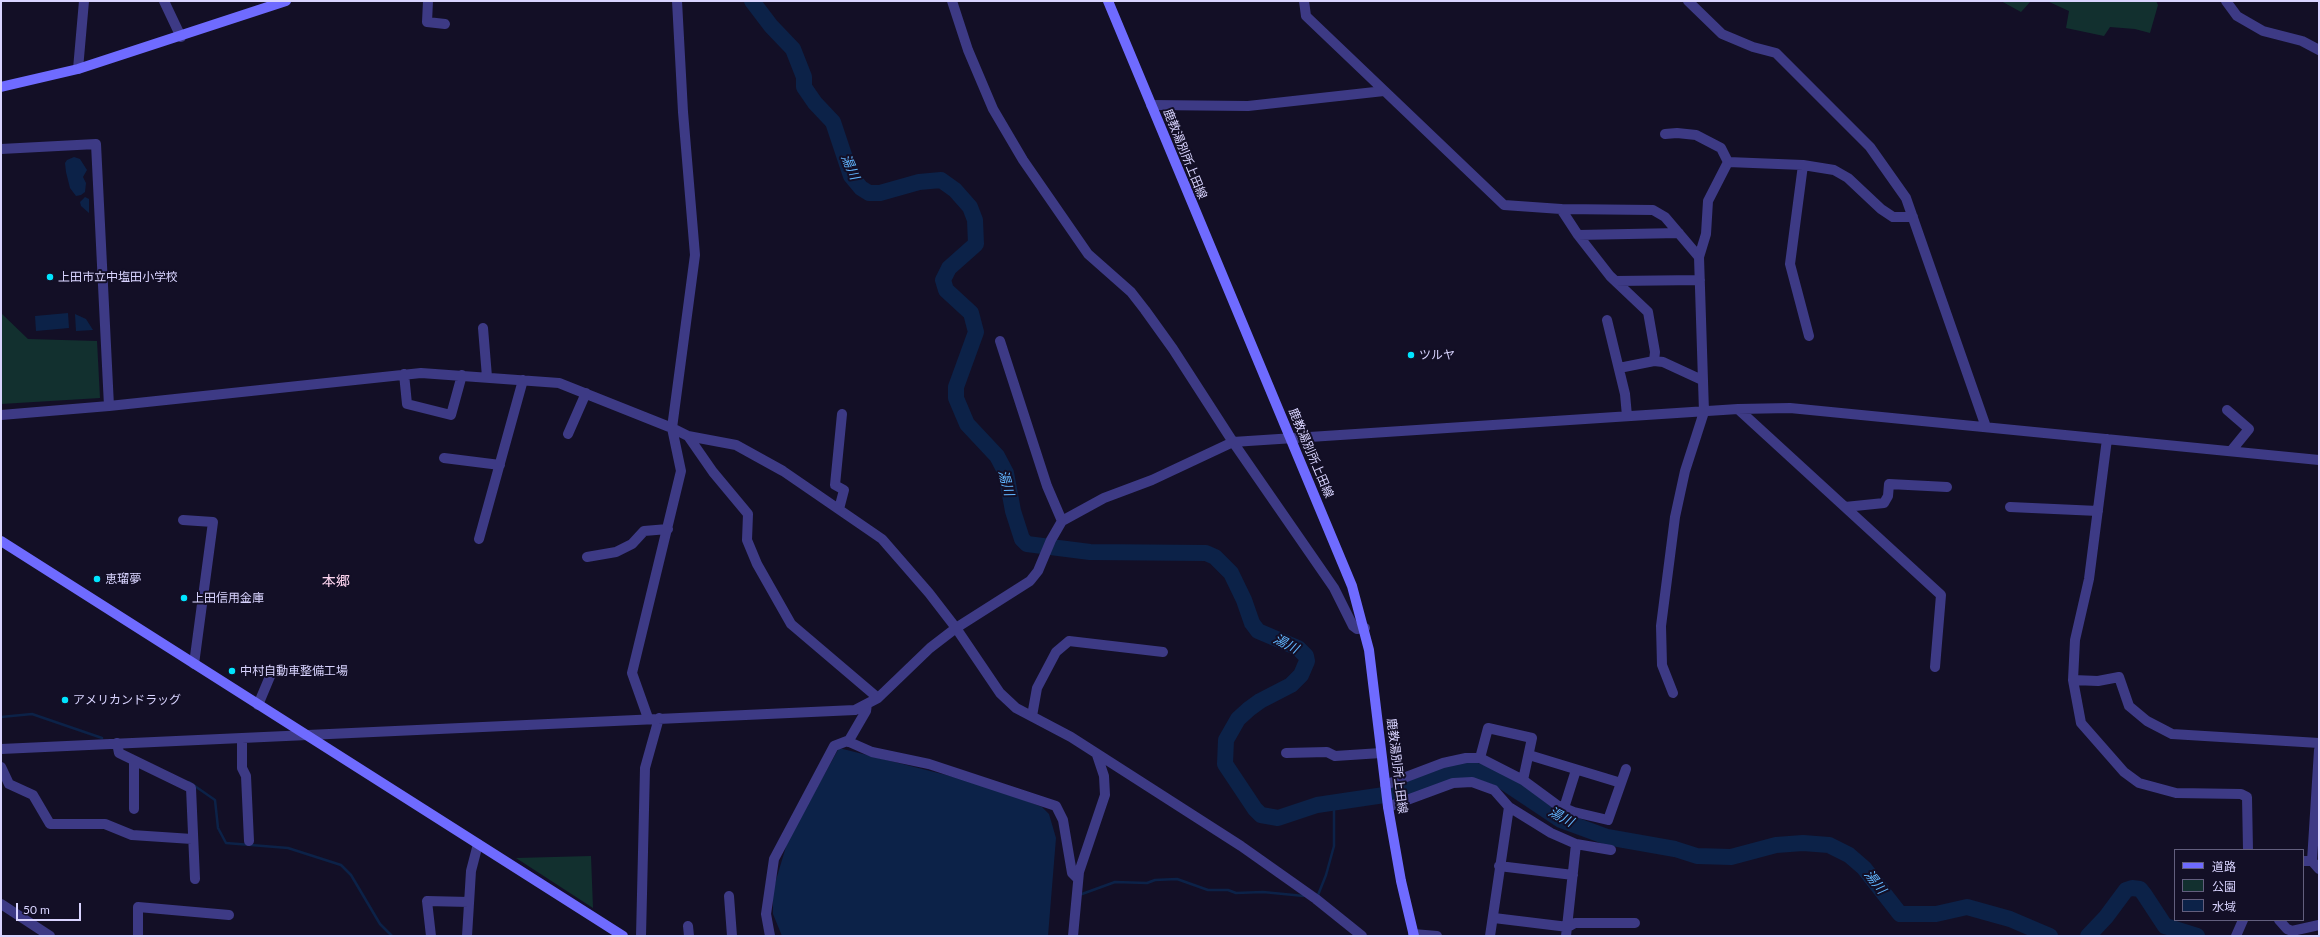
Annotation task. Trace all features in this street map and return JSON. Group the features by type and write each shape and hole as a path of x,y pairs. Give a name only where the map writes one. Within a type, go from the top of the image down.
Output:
{"street":[{"path":"78,69 84,1"},
{"path":"164,1 182,36"},
{"path":"1,87 78,69 286,1"},
{"path":"428,1 427,22 445,24"},
{"path":"648,718 632,673 681,471 672,428 695,255 683,112 678,1"},
{"path":"952,1 968,50 993,109 1023,160 1088,254 1131,292 1145,310 1173,349 1233,442 1334,588 1353,626 1357,629 1365,628"},
{"name":"鹿教湯別所上田線","path":"1108,1 1352,586 1365,628 1386,787 1387,805 1401,881 1414,935"},
{"path":"1304,1 1303,8 1306,16 1504,205 1561,209 1653,210 1665,217 1699,257"},
{"path":"1688,1 1722,34 1753,47 1776,53 1870,147 1906,198 1986,427"},
{"path":"2226,1 2237,16 2257,28 2302,41 2319,50"},
{"path":"1151,105 1248,106 1384,91"},
{"path":"1665,134 1677,133 1696,135 1721,148 1728,162"},
{"path":"1,148 96,144 109,406"},
{"path":"1728,162 1803,165 1834,170 1848,178 1881,209 1893,217 1913,217"},
{"path":"1673,693 1662,665 1661,626 1675,517 1685,471 1704,412 1699,257 1706,234 1708,201 1728,162"},
{"path":"1803,165 1790,264 1809,336"},
{"path":"1561,209 1578,235 1615,281 1648,312 1655,352 1654,361"},
{"path":"1578,235 1679,233"},
{"path":"1615,281 1700,280"},
{"path":"1607,320 1625,394 1628,416"},
{"path":"483,328 487,377"},
{"path":"1000,341 1047,486 1062,521"},
{"path":"1619,368 1654,361 1663,362 1702,380"},
{"path":"404,374 407,404 451,415 462,374"},
{"path":"1,414 109,406 404,374 462,374 559,383 672,428 688,436 736,445 783,471 882,539 929,593 956,628 1000,693 1016,708 1071,737 1241,846 1316,899 1362,936"},
{"path":"479,539 523,380"},
{"path":"568,434 586,393"},
{"path":"1,749 648,718 855,710 878,698 921,656 956,628 1030,580 1038,571 1051,540 1062,521 1104,498 1152,480 1233,442 1738,409 1790,408 2319,460"},
{"path":"1738,409 1941,595 1936,667"},
{"path":"2227,410 2249,429 2231,451"},
{"path":"839,510 844,490 835,485 842,414"},
{"path":"688,436 713,472 748,514 747,540 757,564 791,624 878,698"},
{"path":"2107,439 2089,579 2075,640 2073,680 2081,723 2124,772 2139,783 2176,792 2241,794 2247,797 2248,849"},
{"path":"444,458 500,464"},
{"path":"1846,508 1884,503 1888,496 1889,484 1948,487"},
{"path":"2010,507 2098,511"},
{"path":"183,520 213,522 194,664"},
{"path":"587,557 616,552 632,544 644,531 668,529"},
{"path":"1,541 623,936"},
{"path":"1032,716 1037,688 1056,652 1069,641 1163,652"},
{"path":"258,705 271,674"},
{"path":"2073,680 2098,681 2119,677 2129,706 2147,722 2172,734 2319,743"},
{"path":"848,742 866,711 867,704"},
{"path":"641,936 645,768 659,718"},
{"path":"1480,758 1488,728 1532,738 1523,780"},
{"path":"242,738 242,768 246,776 249,841"},
{"path":"770,936 767,929 766,914 774,859 834,746 848,742 872,752 929,764 1056,806 1063,820 1072,873 1078,879"},
{"path":"117,744 119,753 191,788 192,839 195,879"},
{"path":"2319,750 2307,861 2319,870"},
{"path":"1286,753 1327,752 1335,756 1381,753"},
{"path":"1073,936 1078,879 1105,795 1104,776 1097,755"},
{"path":"1529,755 1621,784"},
{"path":"1386,787 1443,763 1466,758 1480,758 1523,780 1564,808 1608,820 1626,769"},
{"path":"134,761 134,810"},
{"path":"1,767 9,784 33,795 50,824 105,824 132,835 192,839"},
{"path":"1564,808 1576,770"},
{"path":"1387,805 1453,783 1472,782 1494,790 1509,806 1551,833 1576,844 1611,850"},
{"path":"1490,936 1494,918 1499,866 1509,806"},
{"path":"467,936 471,871 478,844"},
{"path":"1567,932 1576,844"},
{"path":"1499,866 1573,875"},
{"path":"729,896 732,936"},
{"path":"432,936 427,902 469,902"},
{"path":"1,904 50,936"},
{"path":"138,936 138,907 229,915"},
{"path":"1494,918 1567,932"},
{"path":"2236,936 2243,921"},
{"path":"2280,921 2287,929 2292,931 2319,925"},
{"path":"1567,932 1574,923 1636,923"},
{"path":"1414,935 1437,936"}],"green space":[{"path":"2001,1 2031,1 2021,12"},
{"path":"2047,1 2156,1 2158,5 2150,33 2135,29 2110,27 2104,36 2066,28 2069,11"},
{"path":"1,313 28,339 97,341 100,398 1,404"},
{"path":"591,856 593,908 516,858"}],"water":[{"path":"74,157 80,159 87,170 83,177 86,183 85,192 76,196 70,188 65,163 67,160"},
{"path":"85,197 89,199 89,213 81,206 80,202"},
{"path":"68,313 69,328 36,331 35,316"},
{"path":"75,314 86,319 93,330 76,331"},
{"path":"839,748 986,785 1042,807 1049,814 1056,838 1048,936 782,936 773,914 773,890 788,840"}],"waterway":[{"name":"湯川","path":"752,1 771,26 793,49 804,77 804,87 815,103 833,122 851,176 861,188 869,193 880,193 919,182 941,180 955,190 970,207 975,220 976,244 949,268 943,280 946,290 971,313 976,332 956,387 956,398 967,424 997,456 1006,473 1013,511 1022,539 1027,544 1090,552 1206,553 1215,557 1231,573 1244,600 1252,623 1258,631 1298,648 1306,656 1307,661 1301,675 1291,685 1260,701 1249,709 1238,719 1226,740 1225,764 1255,809 1261,815 1278,818 1317,805 1391,794 1450,771 1474,770 1498,778 1561,820 1607,837 1675,849 1697,856 1731,857 1776,845 1803,843 1829,845 1849,855 1864,868 1900,914 1936,914 1967,907 2010,919 2050,936"},
{"path":"1,717 32,714 102,738"},
{"path":"189,782 215,800 218,828 226,843 288,848 341,865 351,875 380,924 392,936"},
{"path":"1315,895 1318,895 1326,875 1334,846 1334,803"},
{"path":"1082,894 1115,882 1147,883 1155,880 1177,879 1208,890 1228,890 1236,893 1263,892 1304,896"},
{"name":"湯川","path":"2088,936 2106,917 2126,890 2132,888 2140,889 2165,926 2197,936"}],"place":[{"name":"上田市立中塩田小学校","path":"50,277"},
{"name":"ツルヤ","path":"1411,355"},
{"name":"恵瑠夢","path":"97,579"},
{"name":"上田信用金庫","path":"184,598"},
{"name":"中村自動車整備工場","path":"232,671"},
{"name":"アメリカンドラッグ","path":"65,700"}],"district":[{"name":"本郷","path":"336,581"}]}
